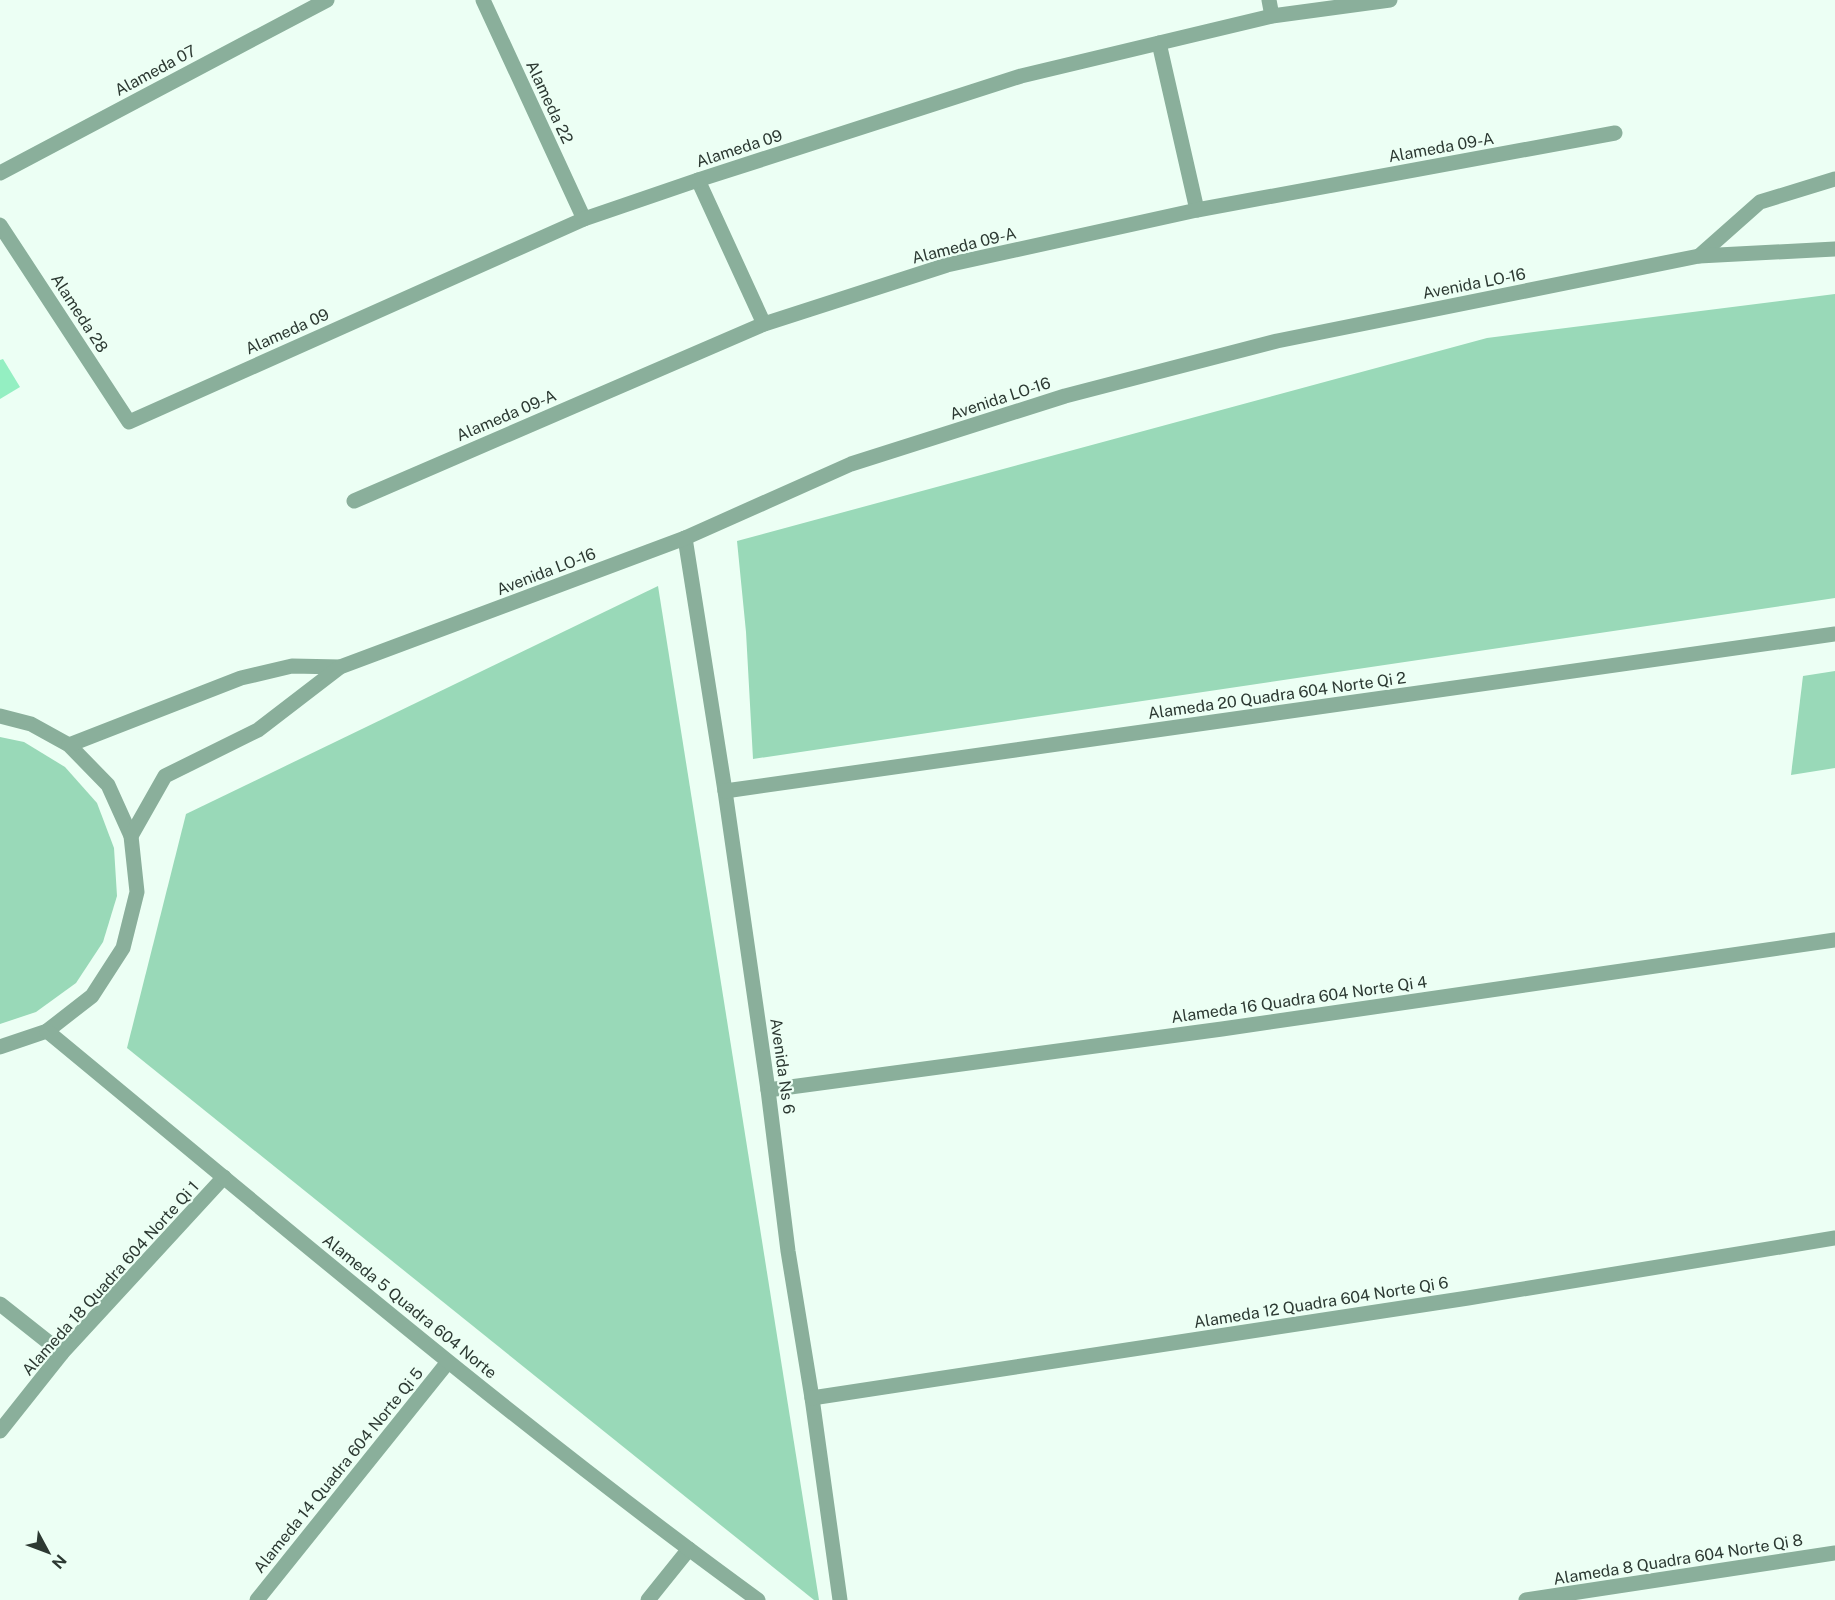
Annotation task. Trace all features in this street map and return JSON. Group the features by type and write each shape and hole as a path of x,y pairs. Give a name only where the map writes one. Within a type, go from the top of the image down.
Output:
{"street":[{"name":"Alameda 07","path":"0,173 327,0"},
{"name":"Alameda 22","path":"483,0 584,219"},
{"path":"1269,0 1272,16"},
{"name":"Alameda 09","path":"129,422 584,219 698,180 1021,76 1272,16 1390,0"},
{"path":"1159,43 1197,210"},
{"name":"Alameda 09-A","path":"354,501 764,324 947,265 1197,210 1615,133"},
{"path":"1700,256 1760,202 1835,179"},
{"path":"698,180 764,324"},
{"name":"Alameda 28","path":"0,225 129,422"},
{"name":"Avenida LO-16","path":"131,836 165,776 258,730 340,667 685,538 851,464 1065,396 1277,341 1700,256 1835,249"},
{"name":"Avenida Ns 6","path":"685,538 725,791 768,1090 788,1251 812,1398 840,1600"},
{"name":"Alameda 20 Quadra 604 Norte Qi 2","path":"725,791 1835,634"},
{"name":"Avenida LO-16","path":"69,745 241,678 292,666 340,667"},
{"path":"0,716 30,724 69,745 108,785 131,836 137,892 123,948 92,996 47,1031 0,1047"},
{"name":"Alameda 16 Quadra 604 Norte Qi 4","path":"768,1090 1222,1029 1835,940"},
{"name":"Alameda 5 Quadra 604 Norte","path":"47,1031 448,1362 689,1549 759,1600"},
{"name":"Alameda 18 Quadra 604 Norte Qi 1","path":"0,1431 62,1353 224,1177"},
{"name":"Alameda 12 Quadra 604 Norte Qi 6","path":"812,1398 1468,1298 1835,1238"},
{"path":"0,1304 62,1353"},
{"name":"Alameda 14 Quadra 604 Norte Qi 5","path":"256,1600 448,1362"},
{"path":"648,1600 689,1549"},
{"name":"Alameda 8 Quadra 604 Norte Qi 8","path":"1526,1600 1835,1553"}],"green space":[{"path":"1835,294 1835,598 753,759 746,632 737,541 1487,338"},
{"path":"658,586 819,1600 814,1600 127,1048 186,814"},
{"path":"1835,671 1835,768 1791,775 1803,676"},
{"path":"0,737 24,742 65,767 97,803 114,848 117,896 103,942 76,983 36,1012 0,1024"}],"building":[{"path":"3,359 20,387 0,399 0,360"}]}
